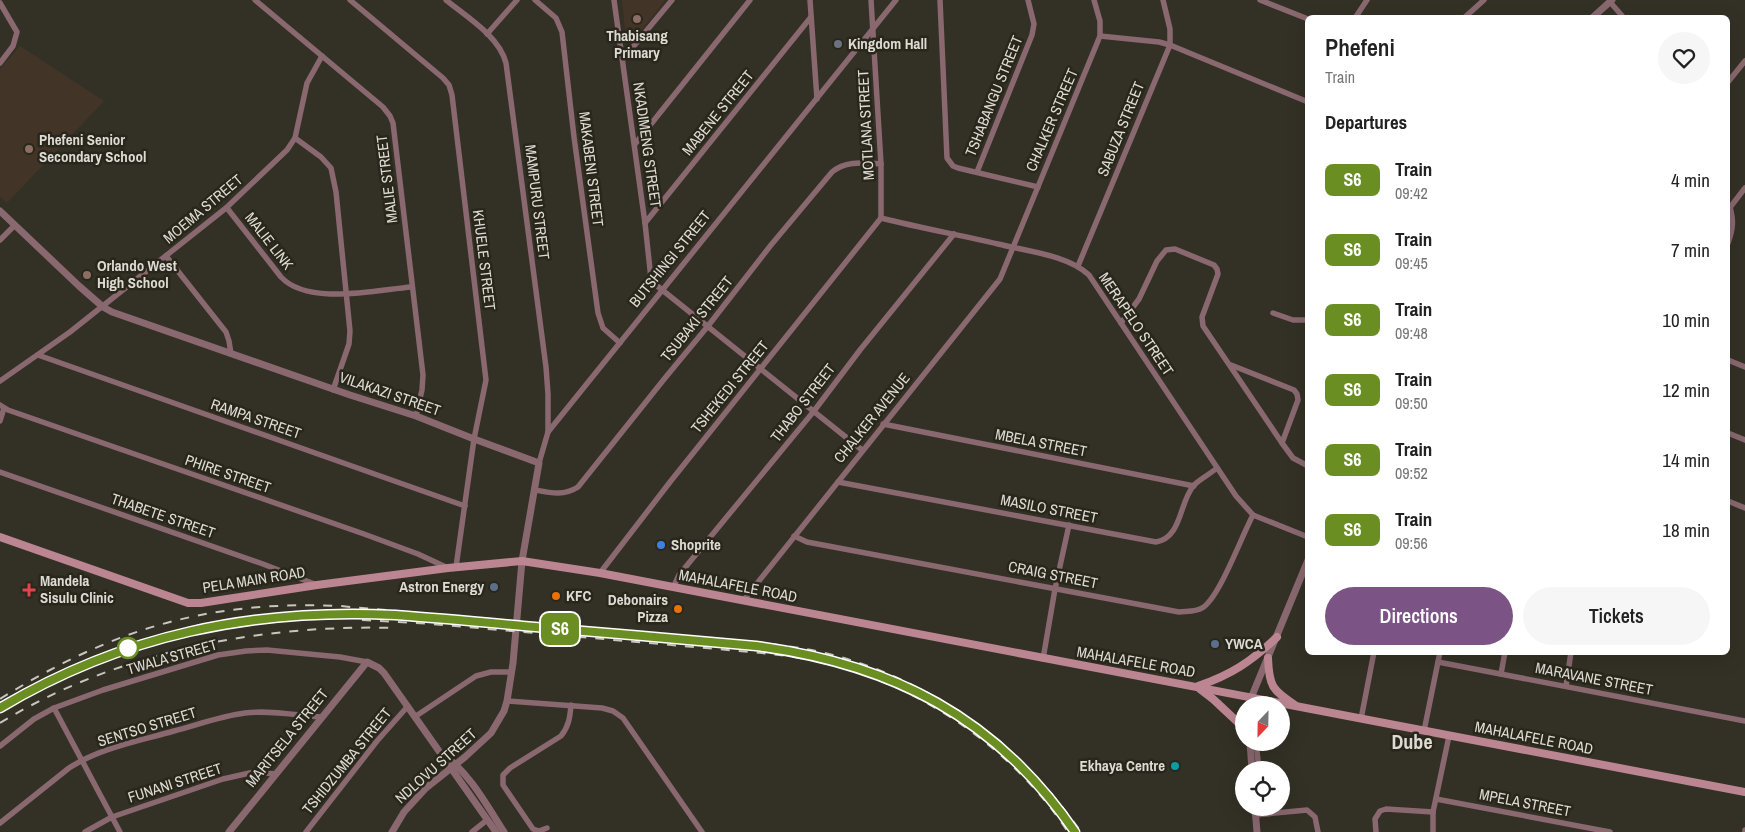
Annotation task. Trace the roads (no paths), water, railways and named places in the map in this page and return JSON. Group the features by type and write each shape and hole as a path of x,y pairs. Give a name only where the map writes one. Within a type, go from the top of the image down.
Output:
{"main road":[{"name":"PELA MAIN ROAD","path":"0,537 188,603 201,603 452,567 522,560"},
{"name":"MAHALAFELE ROAD","path":"522,560 600,573 1044,659 1196,686 1235,697"},
{"path":"1196,686 1219,679 1240,668 1277,637"},
{"path":"1268,658 1269,678 1274,688 1282,696 1299,707"},
{"path":"1196,686 1235,720"},
{"name":"MAHALAFELE ROAD","path":"1290,706 1745,792"},
{"path":"1290,708 1299,707"}],"street":[{"name":"MALIE STREET","path":"255,0 383,108 393,123 423,375 422,390 416,416"},
{"name":"KHUELE STREET","path":"350,0 443,78 450,89 486,380 474,439 465,506 452,567"},
{"name":"MAMPURU STREET","path":"446,0 487,34 499,46 504,55 546,367 548,432"},
{"path":"487,34 517,0"},
{"name":"MAKABENI STREET","path":"535,0 556,18 562,32 598,314 603,328 620,343"},
{"name":"NKADIMENG STREET","path":"614,0 635,144 651,279 662,290"},
{"path":"623,59 672,0"},
{"path":"635,144 750,0"},
{"path":"810,0 817,99"},
{"name":"MOTLANA STREET","path":"871,0 881,164 881,218"},
{"name":"BUTSHINGI STREET","path":"516,608 522,560 539,463 548,432 896,0"},
{"path":"940,0 947,158 953,166 1038,186"},
{"name":"TSHABANGU STREET","path":"976,172 1032,35 1034,24 1028,0"},
{"name":"CHALKER STREET","path":"1014,248 1100,36 1100,21 1094,0"},
{"name":"SABUZA STREET","path":"1078,266 1170,46 1170,29 1163,0"},
{"path":"1260,0 1305,18"},
{"path":"1357,15 1367,0"},
{"path":"1467,15 1484,0"},
{"path":"1595,15 1611,1 1622,15"},
{"path":"0,3 17,32 14,46 0,63"},
{"name":"MABENE STREET","path":"645,223 810,17"},
{"path":"1100,36 1159,42 1305,101"},
{"name":"MOEMA STREET","path":"0,381 103,307 227,208 287,150 295,138 307,83 322,56"},
{"path":"1730,80 1745,61"},
{"path":"295,138 321,157 331,168 336,192 350,338 334,390"},
{"name":"TSUBAKI STREET","path":"535,490 561,494 578,487 771,245 832,172 848,164 881,164"},
{"path":"1730,207 1745,188"},
{"name":"MALIE LINK","path":"227,208 285,281 314,294 323,295 412,287"},
{"name":"VILAKAZI STREET","path":"0,211 103,307 112,312 334,390 416,416 539,463"},
{"path":"1730,213 1733,220 1730,236"},
{"name":"MERAPELO STREET","path":"881,218 1064,260 1078,266 1089,275 1236,496 1253,515 1305,536"},
{"name":"TSHEKEDI STREET","path":"600,573 670,482 881,218"},
{"path":"0,240 15,224"},
{"name":"THABO STREET","path":"673,588 679,575 814,412 860,350 954,234"},
{"name":"CHALKER AVENUE","path":"743,600 993,288 1000,278 1014,248"},
{"path":"1121,324 1139,299 1157,261 1166,250 1175,249 1209,261 1218,269 1218,274 1202,317 1203,326 1293,458 1305,464"},
{"path":"166,256 226,332 231,354"},
{"path":"662,290 862,450"},
{"path":"1274,313 1293,320 1305,320"},
{"name":"RAMPA STREET","path":"38,355 465,506"},
{"path":"1730,361 1745,367"},
{"path":"1230,364 1294,390 1297,394 1298,400 1282,443"},
{"path":"0,421 2,406"},
{"name":"PHIRE STREET","path":"2,406 452,567"},
{"name":"MBELA STREET","path":"883,424 1194,486"},
{"path":"1730,434 1745,440"},
{"name":"MASILO STREET","path":"838,482 1156,542 1163,541 1172,535 1194,486 1216,468"},
{"name":"THABETE STREET","path":"0,472 263,564 316,585"},
{"path":"1730,502 1745,508"},
{"name":"CRAIG STREET","path":"794,536 807,542 1179,612 1201,609 1210,601 1253,515"},
{"path":"1044,659 1055,589 1069,525"},
{"path":"1253,696 1305,567"},
{"name":"NDLOVU STREET","path":"392,832 404,812 426,788 454,767 491,733 501,716 507,701 516,608"},
{"name":"TWALA STREET","path":"0,746 34,719 54,708 103,690 208,658 256,650 340,656 367,662"},
{"path":"1361,719 1373,655"},
{"path":"1424,731 1439,655"},
{"path":"1501,674 1504,655"},
{"path":"1566,686 1571,655"},
{"path":"367,662 384,673 441,752 484,801 504,832"},
{"name":"MARITSELA STREET","path":"229,832 367,662"},
{"name":"MARAVANE STREET","path":"1438,662 1745,721"},
{"path":"416,716 476,676 491,672 511,672"},
{"path":"507,701 572,705 613,711 622,718 702,832"},
{"path":"547,828 536,831 532,827 503,785 503,775 510,768 561,736 570,720 572,705"},
{"name":"TSHIDZUMBA STREET","path":"306,832 377,741 408,706"},
{"path":"54,708 120,832"},
{"name":"SENTSO STREET","path":"0,823 82,760 120,747 226,717 261,712 321,717"},
{"path":"1433,832 1433,812 1449,736"},
{"path":"454,767 496,832"},
{"name":"FUNANI STREET","path":"85,832 112,817 223,780 254,772 276,774"},
{"name":"MPELA STREET","path":"1436,799 1610,832"},
{"path":"1376,832 1375,819 1380,811 1386,809 1433,812"},
{"path":"1290,810 1307,810 1314,817 1318,832"},
{"path":"1255,816 1257,832"},
{"path":"472,832 487,820"}],"railway":[{"path":"0,699 82,654 122,637 162,624 204,614 247,608 292,605 340,606 774,644 833,655 870,667 906,682 940,700 972,721 1003,745 1031,772 1081,832"},
{"path":"0,708 44,683 88,663 132,646 177,634 223,625 270,619 319,615 369,615"},
{"path":"362,620 432,624 751,652 805,659 837,666 871,677 905,692 937,709 968,729 1023,776 1047,803 1068,832"},
{"path":"0,723 45,698 93,677 142,660 192,647 243,637 294,631 397,628"}],"train":[{"name":"S6","path":"0,708 44,683 130,647 196,629 278,617 394,615 756,646 811,654 857,667 893,680 940,704 973,726 1013,758 1060,810 1075,832"}],"place":[{"name":"Thabisang Primary","path":"637,19"},
{"name":"Kingdom Hall","path":"838,44"},
{"name":"Phefeni Senior Secondary School","path":"29,149"},
{"name":"Orlando West High School","path":"87,275"},
{"name":"Shoprite","path":"661,545"},
{"name":"Astron Energy","path":"494,587"},
{"name":"Mandela Sisulu Clinic","path":"29,590"},
{"name":"KFC","path":"556,596"},
{"name":"Debonairs Pizza","path":"678,609"},
{"name":"YWCA","path":"1215,644"},
{"name":"Ekhaya Centre","path":"1175,766"}],"district":[{"name":"Dube","path":"1412,742"}]}
